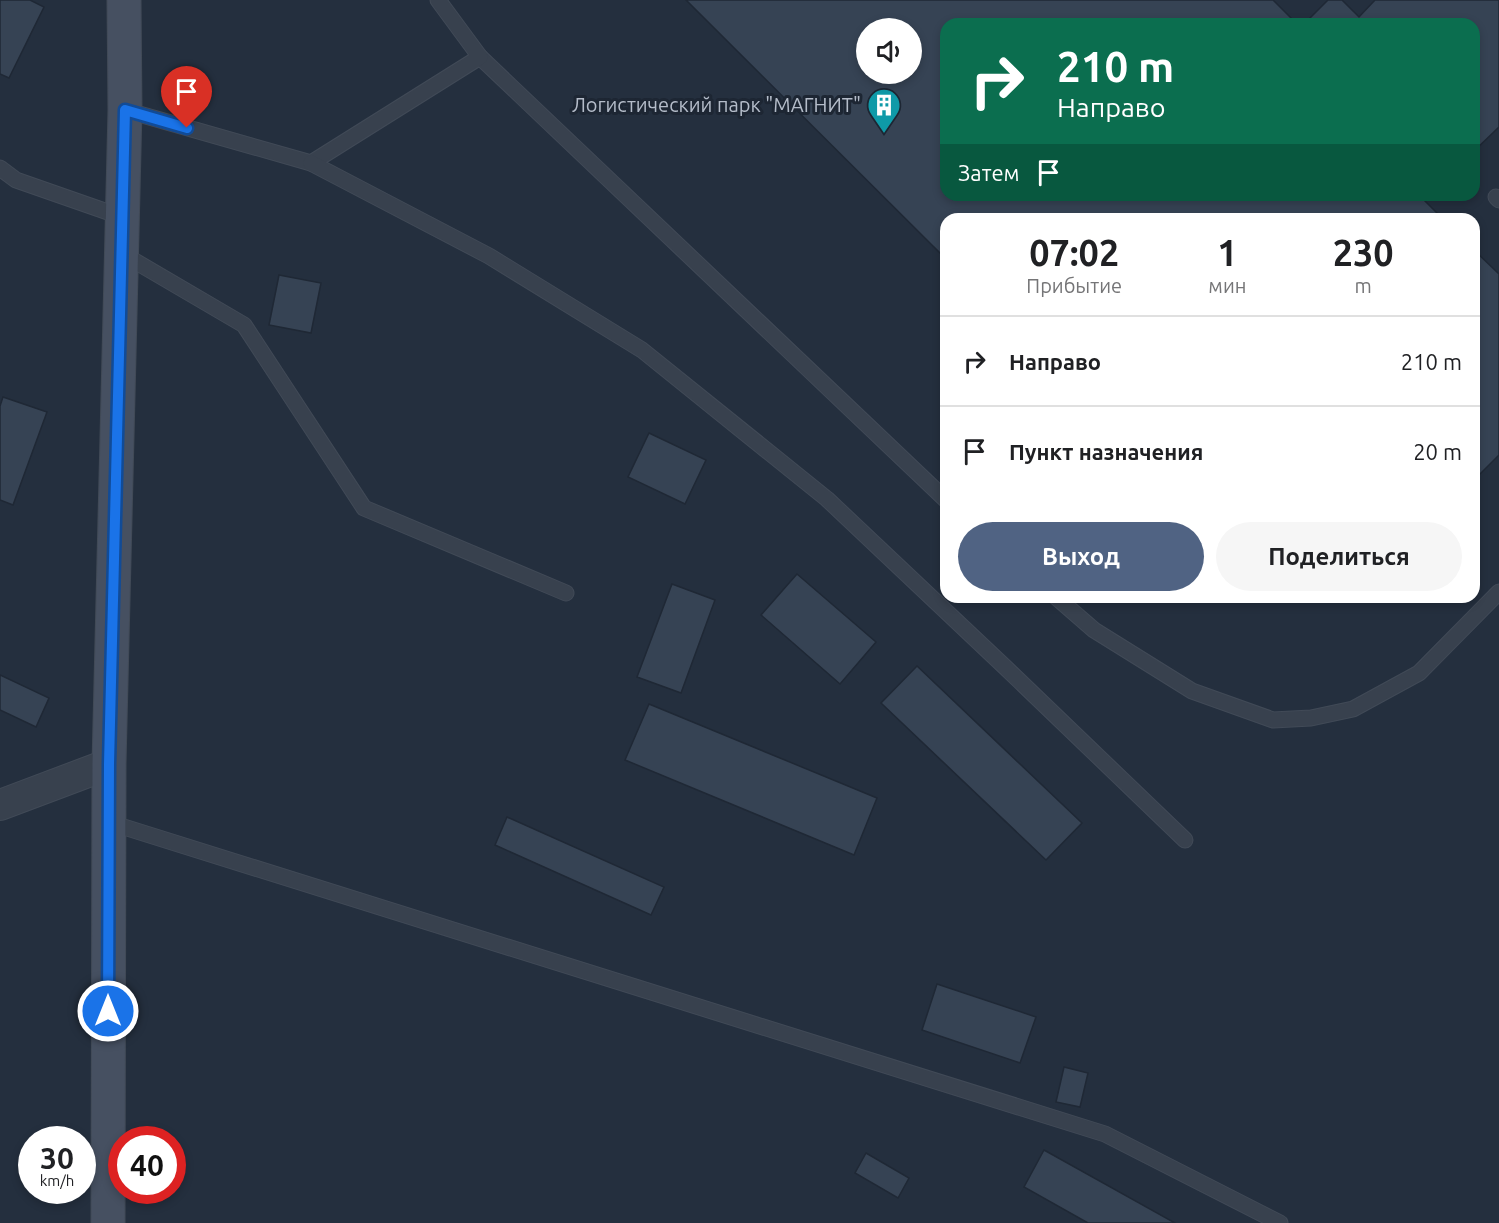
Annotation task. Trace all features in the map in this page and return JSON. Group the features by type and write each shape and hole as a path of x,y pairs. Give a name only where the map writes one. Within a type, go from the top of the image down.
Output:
{"street":[{"path":"108,1223 108,822 125,110 124,0"},
{"path":"0,805 109,764"}],"lane":[{"path":"438,0 480,57 940,494"},
{"path":"311,163 480,57"},
{"path":"125,110 311,163 489,256 642,350 827,499 1185,840"},
{"path":"0,168 16,180 122,217"},
{"path":"121,253 244,326 364,508 567,593"},
{"path":"1063,603 1094,630 1192,691 1273,720 1311,718 1353,709 1419,673 1499,592"},
{"path":"108,822 1105,1134 1280,1223"}],"building":[{"path":"0,0 30,0 44,7 9,78 0,74"},
{"name":"Логистический парк \"МАГНИТ\"","path":"686,0 1273,0 1291,18 940,18 940,201 1425,201 1437,213 940,213 940,253"},
{"path":"1328,0 1342,0 1359,17 1375,0 1499,0 1499,127 1480,145 1480,18 1310,18"},
{"path":"1480,256 1499,274 1499,455 1480,474"},
{"path":"279,275 321,283 311,333 269,325"},
{"path":"3,397 47,412 13,505 0,500 0,406"},
{"path":"649,433 706,460 685,504 628,477"},
{"path":"797,574 876,642 840,684 761,615"},
{"path":"672,584 715,600 681,693 637,677"},
{"path":"917,666 1082,823 1046,860 881,703"},
{"path":"0,675 49,698 36,727 0,710"},
{"path":"649,704 877,798 854,855 625,760"},
{"path":"507,817 664,887 651,915 495,845"},
{"path":"937,984 1036,1017 1020,1063 922,1030"},
{"path":"1064,1067 1088,1073 1080,1107 1056,1102"},
{"path":"1044,1150 1175,1223 1088,1223 1024,1187"},
{"path":"866,1153 909,1178 898,1198 855,1173"}],"place":[{"name":"Логистический парк \"МАГНИТ\"","path":"884,134"}],"route":[{"path":"108,1011 109,764 125,110 187,128"}]}
